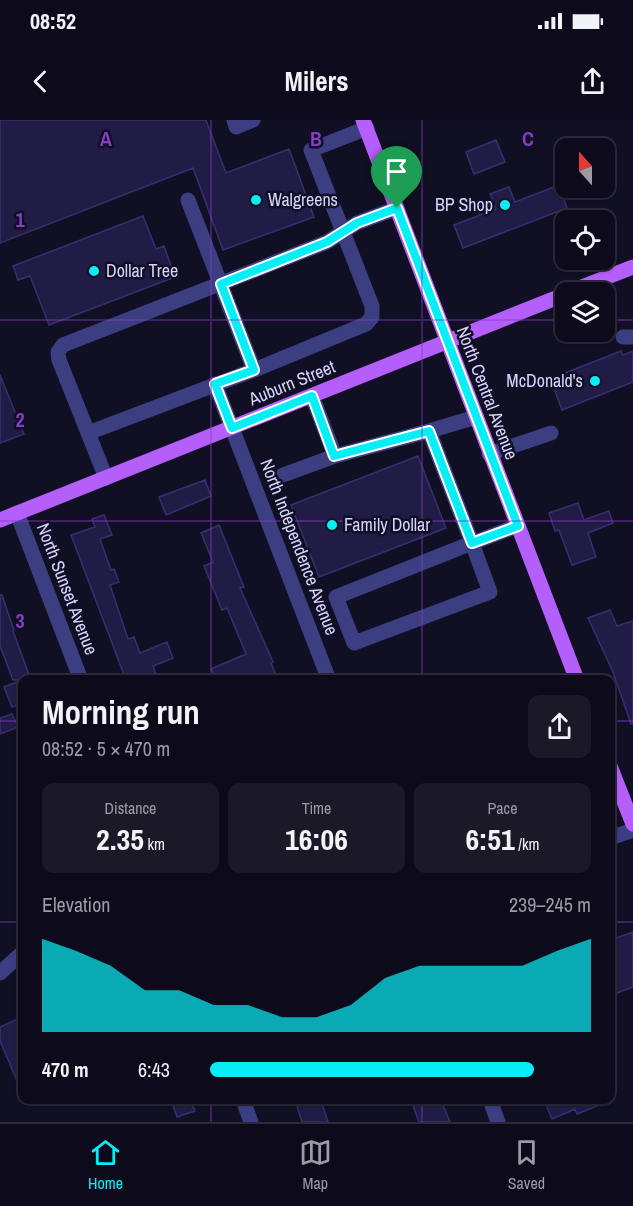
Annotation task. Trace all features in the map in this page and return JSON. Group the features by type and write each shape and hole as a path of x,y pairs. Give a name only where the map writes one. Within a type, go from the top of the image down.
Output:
{"main road":[{"name":"North Central Avenue","path":"365,124 575,675"},
{"name":"Auburn Street","path":"595,282 633,267"},
{"name":"Auburn Street","path":"0,520 555,298"},
{"path":"615,779 633,824"}],"street":[{"path":"234,120 236,127 254,120"},
{"path":"88,433 254,370 366,324 372,317 372,306 311,150 365,124"},
{"path":"188,200 254,370"},
{"path":"106,478 59,360 60,348 68,342 327,242 357,223 397,208"},
{"name":"North Independence Avenue","path":"215,384 327,675"},
{"path":"312,396 334,456"},
{"path":"283,476 334,456 476,417"},
{"path":"429,431 472,543 490,592 354,643 336,597 472,543 518,526"},
{"path":"489,454 551,433"},
{"name":"North Sunset Avenue","path":"17,513 79,675"},
{"path":"615,836 633,830"},
{"path":"0,973 18,957"},
{"path":"244,1104 251,1122"},
{"path":"491,1104 498,1122"}],"building":[{"path":"0,120 206,120 226,173 289,149 314,217 223,250 193,168 0,243"},
{"path":"496,140 505,162 474,174 466,152"},
{"path":"509,187 515,202 555,187 555,198 564,198 567,208 555,210 555,213 463,248 454,225 496,209 490,194"},
{"name":"Dollar Tree","path":"143,216 156,249 164,246 175,277 49,325 30,276 18,280 13,266"},
{"name":"McDonald's","path":"621,351 623,355 633,351 633,382 562,410 552,383 562,379 560,375"},
{"path":"0,375 24,434 0,443"},
{"path":"418,456 446,528 319,577 291,505"},
{"path":"205,480 211,496 166,515 159,497"},
{"path":"578,503 584,520 609,511 613,523 588,533 596,557 572,565 559,530 555,531 549,513"},
{"path":"104,515 112,535 100,539 111,570 114,569 119,582 110,585 128,639 134,637 140,653 167,642 173,658 153,666 156,675 124,675 71,535 95,527 92,519"},
{"path":"219,525 244,587 240,588 273,662 271,663 276,675 214,675 211,669 246,654 227,608 222,610 204,566 213,562 201,533"},
{"path":"0,595 2,595 29,675 18,675 18,680 13,680 0,646"},
{"path":"610,610 617,626 633,621 633,724 631,724 615,675 588,618"},
{"path":"18,682 18,705 12,707 4,687"},
{"path":"12,714 18,727 0,734 0,718"},
{"path":"633,932 633,987 617,993 615,988 615,938"},
{"path":"18,1019 18,1083 0,1041 0,1027"},
{"path":"172,1104 192,1104 195,1111 177,1117"},
{"path":"296,1104 322,1104 328,1122 302,1122"},
{"path":"412,1104 443,1104 450,1122 419,1122"},
{"path":"546,1104 602,1104 577,1114 575,1109 552,1119"}],"place":[{"name":"Walgreens","path":"256,200"},
{"name":"BP Shop","path":"505,205"},
{"name":"Dollar Tree","path":"94,271"},
{"name":"McDonald's","path":"595,381"},
{"name":"Family Dollar","path":"332,525"}],"route":[{"path":"397,208 518,526 472,543 429,431 334,456 312,396 232,428 215,384 254,370 221,284 327,242 357,223 397,208"}]}
